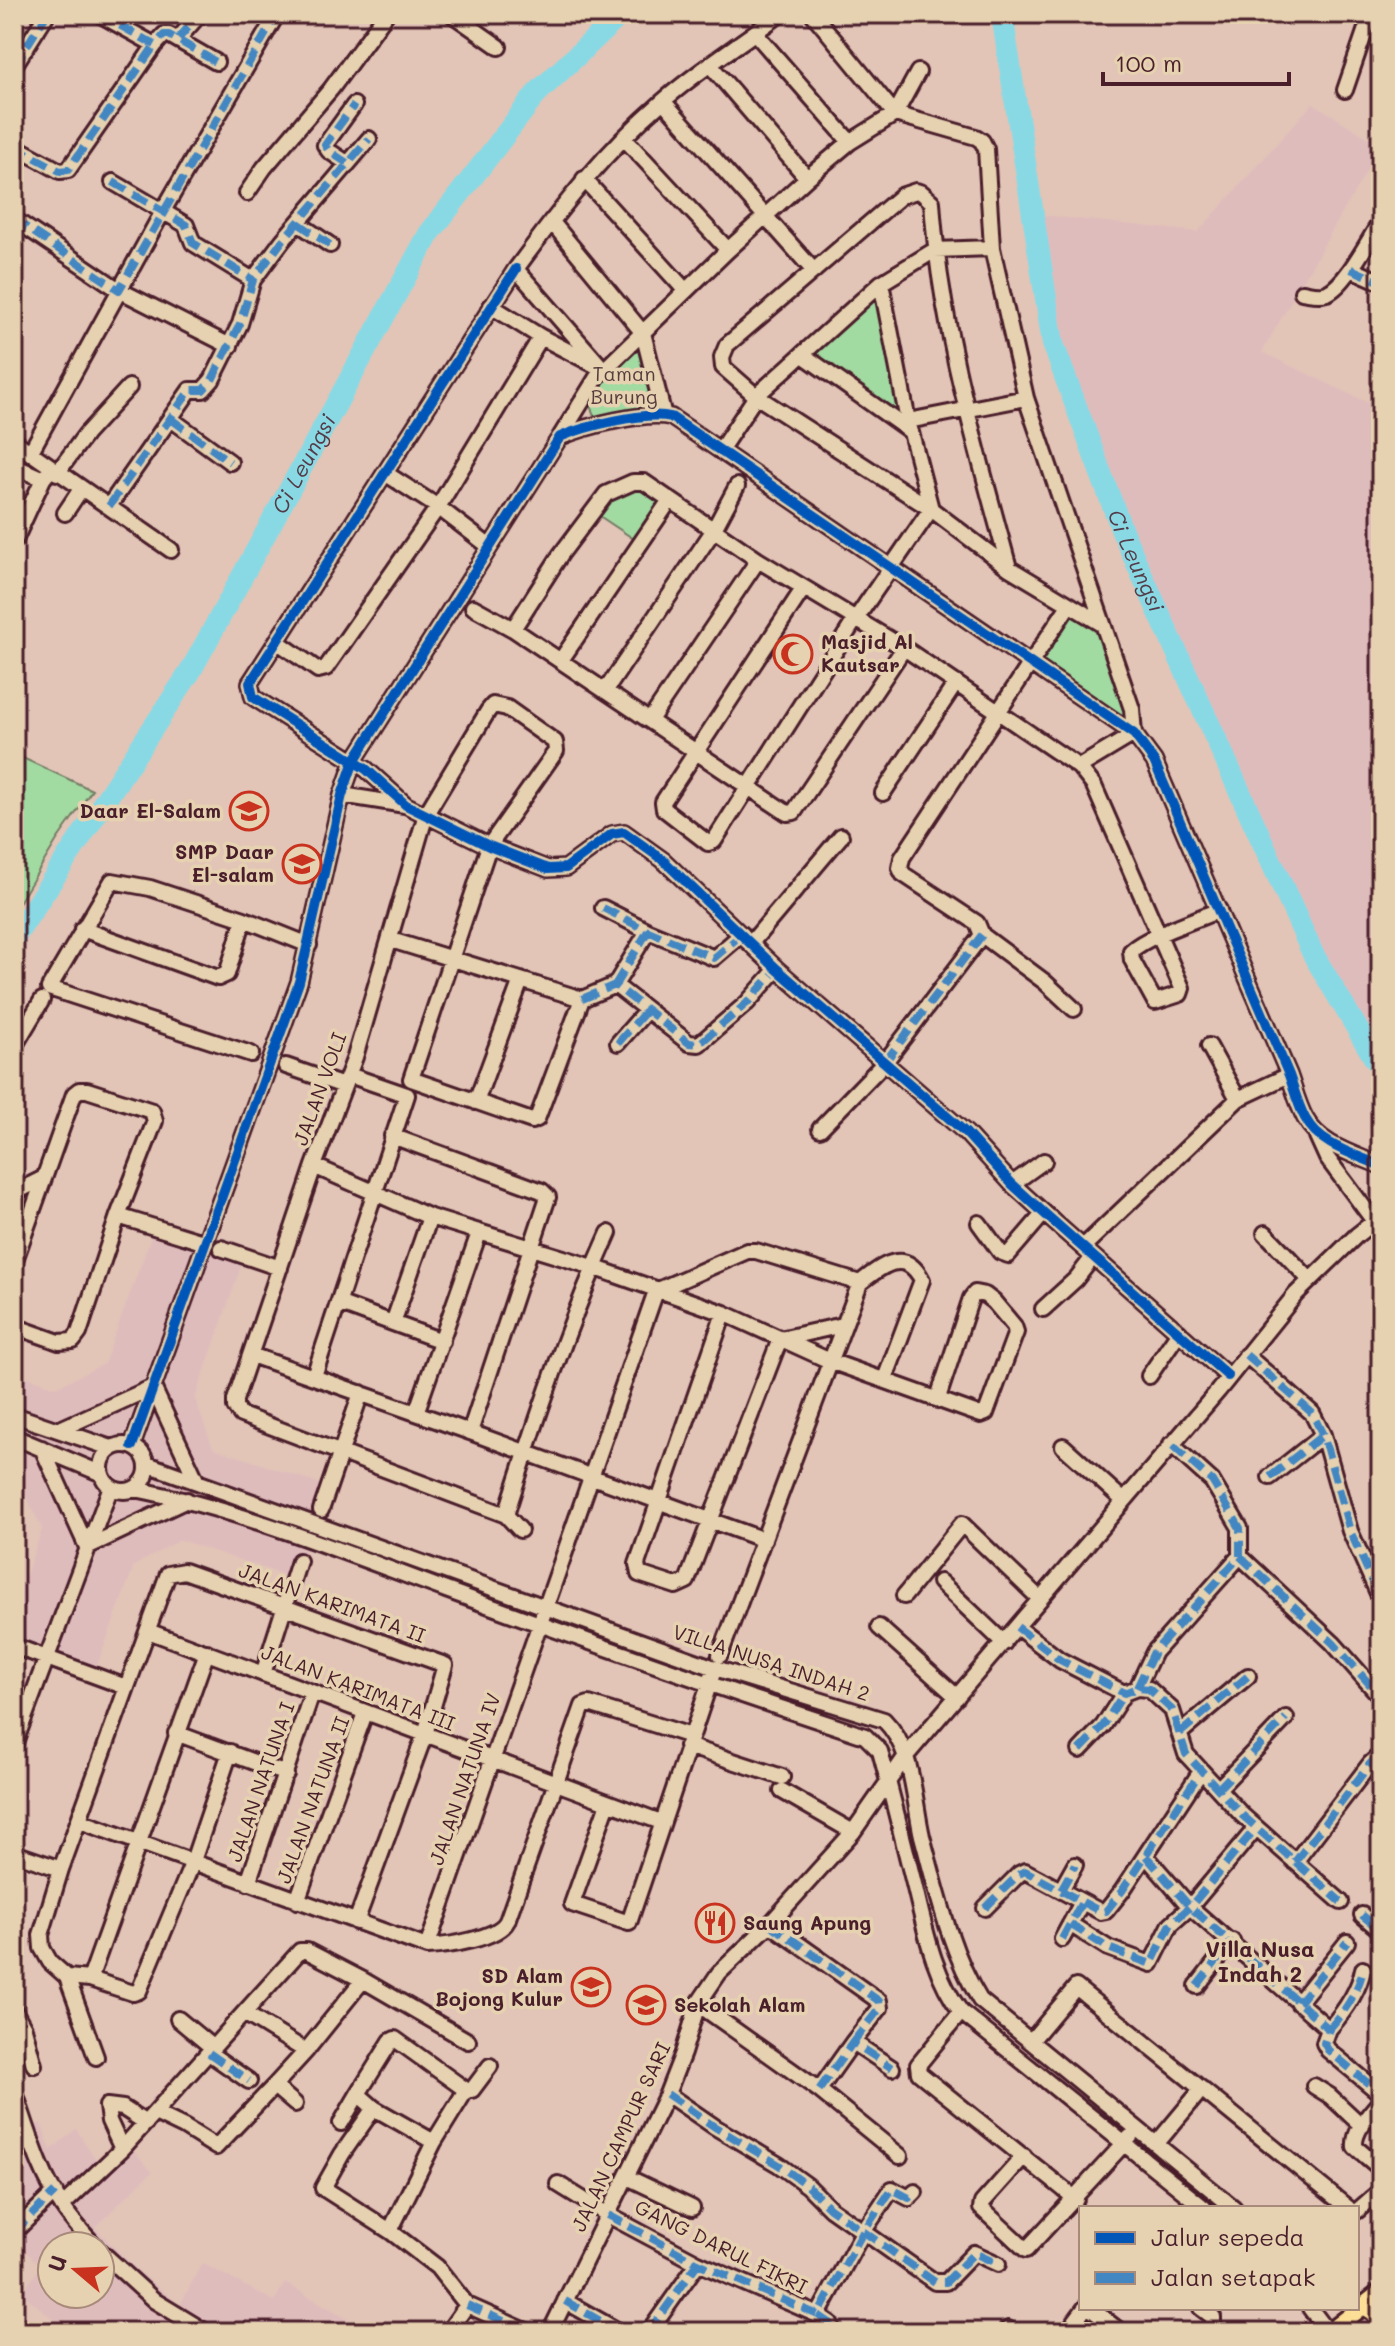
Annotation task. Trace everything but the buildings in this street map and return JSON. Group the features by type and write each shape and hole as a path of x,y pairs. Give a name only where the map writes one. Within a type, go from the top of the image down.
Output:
{"main road":[{"path":"1360,2304 1381,2292"},
{"path":"1360,2304 1374,2312 1381,2325 1375,2332"},
{"path":"1329,2332 1353,2310"}],"street":[{"path":"14,66 47,14"},
{"path":"99,14 155,45"},
{"path":"178,39 200,14"},
{"path":"30,453 163,211 277,14"},
{"path":"247,193 264,168 331,89 386,14"},
{"path":"452,14 499,47"},
{"path":"406,805 354,761 253,697 250,683 491,306 584,179 663,101 780,14"},
{"path":"813,14 895,114 982,141 986,149 992,248 1026,398 1132,709 1134,734"},
{"path":"1345,90 1371,14"},
{"path":"755,33 850,142"},
{"path":"14,146 60,171 68,170 164,35 178,39 216,62"},
{"path":"711,66 807,178"},
{"path":"132,1446 299,982 342,795 354,761 603,370 807,178 850,142 895,114 918,72"},
{"path":"663,101 814,271"},
{"path":"347,163 325,145 354,105"},
{"path":"624,138 728,250"},
{"path":"109,506 190,390 202,391 206,387 230,346 246,308 253,280 369,139"},
{"path":"584,179 685,290"},
{"path":"113,182 188,226 193,243 253,280"},
{"path":"1009,568 967,409 935,250 932,202 916,191 901,196 727,345 722,363 726,371 756,396 931,509 1009,568 1102,624"},
{"path":"14,219 119,290 230,346"},
{"path":"551,221 643,333 664,416"},
{"path":"1302,292 1328,293 1351,269 1381,221"},
{"path":"298,223 330,245"},
{"path":"721,449 756,396 881,283 935,250 992,248"},
{"path":"516,269 603,370"},
{"path":"1351,269 1381,282"},
{"path":"881,283 909,426 931,509"},
{"path":"491,306 603,370"},
{"path":"278,642 318,670 326,668 438,507 541,337"},
{"path":"803,355 909,426"},
{"path":"15,540 51,473 129,387"},
{"path":"909,426 967,409 1026,398"},
{"path":"560,437 583,427 664,416 721,449 1134,734 1154,761 1305,1118 1332,1145 1381,1166"},
{"path":"171,419 230,462"},
{"path":"14,441 51,473 109,506 171,550"},
{"path":"16,467 51,473"},
{"path":"385,473 438,507 490,547"},
{"path":"513,629 561,554 606,494 633,482 641,482 803,589 904,648 1079,767 1094,786 1159,936 1182,988 1180,994 1157,1002 1153,1000 1130,955 1135,947 1159,936 1219,910"},
{"path":"606,690 713,531 737,486"},
{"path":"65,513 81,489"},
{"path":"561,660 670,500"},
{"path":"803,589 662,805 708,843 714,841 890,566 931,509"},
{"path":"650,720 758,560"},
{"path":"1069,605 902,858 900,868 903,874 977,923 982,935 1045,982 1074,1009"},
{"path":"473,607 561,660 785,812 794,812 904,648"},
{"path":"883,793 956,683"},
{"name":"JALAN VOLI","path":"489,846 557,748 555,742 507,708 493,705 426,814 391,940 346,1080 314,1166 235,1407 241,1415 341,1455 506,1515 520,1530"},
{"path":"1079,767 1134,734"},
{"path":"342,795 406,805 489,846 548,869 566,868 612,834 624,832 663,860 777,969 966,1133 1012,1184 1228,1376"},
{"path":"603,908 648,931 714,958 747,939 841,836"},
{"path":"489,846 411,1079 532,1121 537,1119 582,999"},
{"path":"251,1054 49,988 108,885 118,881 150,888 244,919 309,945"},
{"path":"82,929 218,978 227,974 244,919"},
{"path":"391,940 582,999 615,985 648,931"},
{"path":"820,1129 885,1062 982,935"},
{"path":"615,985 689,1043 699,1044 747,1003 777,969"},
{"path":"476,1102 521,980"},
{"path":"14,1047 42,1000"},
{"path":"618,1043 647,1010"},
{"path":"1209,1046 1238,1099"},
{"path":"286,1066 407,1095 372,1192 314,1376"},
{"path":"1043,1309 1076,1279 1088,1252 1238,1099 1289,1075"},
{"path":"14,1263 77,1091 87,1090 148,1108 154,1113 155,1121 118,1216 79,1333 73,1341 59,1342 14,1326"},
{"path":"1316,1132 1327,1158 1378,1219"},
{"path":"392,1136 545,1193 549,1199 470,1432"},
{"path":"1012,1184 1044,1161"},
{"path":"314,1166 430,1217 593,1267 724,1313 830,1361 981,1415 986,1413 1016,1332 985,1295 975,1293 971,1298 938,1398"},
{"path":"14,1193 44,1178"},
{"path":"979,1223 1000,1252 1008,1255 1044,1213"},
{"path":"118,1216 206,1243"},
{"path":"393,1323 430,1217"},
{"name":"JALAN CAMPUR SARI","path":"550,2332 667,2094 698,2004 719,1973 770,1924 853,1832 906,1756 1218,1391 1296,1294 1378,1219"},
{"path":"416,1413 479,1233"},
{"path":"506,1515 593,1267 609,1233"},
{"path":"1265,1233 1310,1280"},
{"path":"221,1248 280,1268"},
{"path":"656,1291 740,1252 756,1251 860,1283"},
{"path":"608,1803 573,1900 575,1907 629,1923 709,1684 860,1283 880,1267 903,1261 916,1267 922,1280 885,1379"},
{"name":"JALAN NATUNA IV","path":"427,1947 656,1291"},
{"path":"338,1303 442,1341"},
{"path":"724,1313 637,1564 639,1574 676,1586 685,1584 780,1339"},
{"path":"780,1339 843,1325"},
{"path":"1149,1376 1179,1332"},
{"path":"251,1355 764,1540"},
{"path":"1246,1355 1312,1413 1323,1435 1350,1531 1381,1600"},
{"path":"58,1430 153,1387"},
{"path":"153,1387 197,1482"},
{"path":"321,1510 361,1393"},
{"path":"14,1415 111,1448 132,1446 144,1457 147,1474 135,1489 123,1492 110,1489 100,1473 14,1437"},
{"path":"1270,1477 1323,1435"},
{"path":"1080,1750 1131,1690 1154,1652 1240,1556 1240,1528 1212,1481 1171,1444"},
{"path":"1063,1446 1124,1501"},
{"path":"42,1448 87,1547"},
{"path":"100,1473 102,1459 111,1448"},
{"name":"VILLA NUSA INDAH 2","path":"147,1464 547,1609 718,1662 884,1720 899,1738 906,1756 922,1834 950,1935 971,1984 989,2009 1232,2206"},
{"path":"14,1745 110,1489"},
{"name":"VILLA NUSA INDAH 2","path":"135,1489 187,1500 865,1736 880,1751 929,1944 945,1986 961,2012 1202,2206"},
{"path":"87,1547 187,1500"},
{"path":"904,1596 962,1524 1040,1599"},
{"path":"1240,1556 1333,1643 1381,1697"},
{"path":"263,1674 299,1561"},
{"name":"JALAN KARIMATA II","path":"148,1631 168,1574 184,1571 445,1665 425,1734"},
{"path":"940,1582 1004,1643"},
{"path":"879,1627 957,1697"},
{"path":"1017,1627 1060,1660 1131,1690 1149,1689 1172,1710 1186,1754 1201,1771 1256,1828 1341,1902"},
{"path":"96,2057 67,1977 50,1962 42,1948 41,1935 61,1869 148,1631"},
{"name":"JALAN KARIMATA III","path":"148,1631 661,1822"},
{"path":"14,1646 126,1687"},
{"path":"90,1979 207,1652"},
{"path":"1180,1733 1248,1676"},
{"name":"JALAN NATUNA I","path":"248,1883 312,1693"},
{"path":"80,1821 427,1947 456,1945 504,1927 554,1783 586,1704 689,1741 782,1784 853,1832"},
{"name":"JALAN NATUNA II","path":"297,1901 365,1713"},
{"path":"1218,1789 1286,1718"},
{"path":"176,1733 286,1774"},
{"path":"356,1922 425,1734"},
{"path":"67,1977 90,1979 133,1993 139,1991 192,1864 230,1752"},
{"path":"1376,1759 1381,1776"},
{"path":"1295,1862 1376,1759"},
{"path":"985,1908 1022,1872 1032,1873 1082,1902 1106,1911 1201,1771"},
{"path":"1070,1924 1108,1948 1148,1965 1153,1961 1171,1924 1190,1907 1256,1828"},
{"path":"14,1853 61,1869"},
{"path":"1146,1856 1190,1907 1329,2029"},
{"path":"1061,1890 1075,1865"},
{"path":"1062,1939 1082,1902"},
{"path":"1362,1915 1381,1931"},
{"path":"770,1924 879,2001 880,2008 819,2090"},
{"path":"1197,1986 1232,1941"},
{"path":"1298,2003 1347,1942"},
{"path":"62,2206 122,2149 300,1951 307,1951 363,1980 468,2041"},
{"path":"1363,1969 1361,1981 1329,2029 1324,2043 1328,2050 1381,2094"},
{"path":"122,2149 109,2121 107,2106 184,2127 216,2147 306,2051 363,1980"},
{"path":"1031,2041 1076,1987 1346,2206"},
{"path":"698,2004 819,2090 900,2156"},
{"path":"14,2010 24,2028 34,2065"},
{"path":"961,2012 918,2065 919,2073 1076,2199"},
{"path":"244,2013 306,2051"},
{"path":"178,2019 249,2081"},
{"path":"341,2123 395,2039 466,2090 472,2090 490,2066"},
{"path":"853,2042 892,2068"},
{"path":"274,2086 295,2104"},
{"path":"1314,2086 1330,2096 1362,2126"},
{"path":"1157,2143 1202,2089"},
{"path":"14,2090 30,2137 55,2192 82,2230"},
{"path":"390,2231 434,2142 466,2090"},
{"path":"358,2094 374,2108 434,2142"},
{"path":"667,2094 779,2165 863,2232 942,2284 974,2253 998,2264"},
{"path":"1381,2100 1354,2138 1355,2147 1381,2169"},
{"path":"374,2108 323,2188 390,2231 437,2267 467,2305 528,2332"},
{"path":"1024,2156 982,2203 981,2208 1029,2250 1138,2128"},
{"path":"14,2154 30,2137"},
{"path":"627,2177 692,2208"},
{"name":"GANG DARUL FIKRI","path":"558,2184 608,2215 698,2263 827,2323 863,2232 892,2189 909,2198 915,2192"},
{"path":"1359,2209 1381,2190"},
{"path":"14,2232 55,2192"},
{"path":"649,2332 698,2263"},
{"path":"116,2266 155,2301 206,2332"},
{"path":"565,2301 620,2332"},
{"path":"448,2332 467,2305"},
{"path":"1067,2332 1086,2310"},
{"path":"1091,2310 1121,2332"},
{"path":"1204,2310 1213,2317 1213,2327 1207,2332"},
{"path":"1312,2310 1329,2332"},
{"path":"827,2323 845,2332"},
{"path":"14,2324 24,2332"}],"shaded area":[{"path":"1313,103 1381,146 1262,352 1381,409 1381,1069 1318,962 1123,533 1053,344 1033,214 1198,232"},
{"path":"155,1226 245,1255 195,1399 213,1448 330,1487 296,1579 180,1540 134,1566 94,1674 14,1646 14,1610 42,1529 22,1487 14,1484 14,1372 56,1387 104,1364"},
{"path":"41,2123 51,2150 76,2129 99,2164 127,2142 152,2172 95,2227 98,2230 36,2230 36,2261 14,2241 14,2217 21,2211 14,2199 14,2141 24,2129"},
{"path":"116,2249 180,2305 202,2263 274,2301 285,2283 361,2326 359,2332 68,2332 42,2310 116,2310"},
{"path":"36,2273 36,2305 22,2293"}],"green space":[{"path":"881,283 910,431 803,355"},
{"name":"Taman Burung","path":"644,327 657,407 597,422 583,390"},
{"path":"646,474 669,490 637,541 589,509 602,489"},
{"path":"1066,610 1110,642 1132,709 1124,721 1032,661"},
{"path":"14,754 92,790 14,911"}],"waterway":[{"name":"Ci Leungsi","path":"14,938 190,672 429,234 537,93 621,14"},
{"name":"Ci Leungsi","path":"1002,14 1053,344 1123,533 1313,954 1381,1069"}],"marked path":[{"path":"14,66 47,14"},
{"path":"99,14 155,45 164,35 169,35 216,62"},
{"path":"178,39 200,14"},
{"path":"14,219 119,290 277,14"},
{"path":"14,146 60,171 68,170 155,45"},
{"path":"347,163 325,145 354,105"},
{"path":"109,506 190,390 203,390 212,380 240,324 253,280 369,139"},
{"path":"113,182 186,225 193,243 253,280"},
{"path":"298,223 330,245"},
{"path":"1351,269 1381,282"},
{"path":"171,419 230,462"},
{"path":"603,908 648,931 714,958 742,934"},
{"path":"615,985 648,931"},
{"path":"885,1062 982,935"},
{"path":"582,999 615,985 689,1043 699,1044 747,1003 777,969"},
{"path":"618,1043 647,1010"},
{"path":"1246,1355 1312,1413 1323,1435 1350,1531 1381,1600"},
{"path":"1270,1477 1323,1435"},
{"path":"1137,1688 1154,1652 1240,1556 1240,1528 1212,1481 1171,1444"},
{"path":"1240,1556 1333,1643 1381,1697"},
{"path":"1017,1627 1060,1660 1124,1693 1137,1688 1149,1689 1172,1710 1186,1754 1242,1815 1341,1902"},
{"path":"1180,1733 1248,1676"},
{"path":"1080,1750 1103,1726 1124,1693"},
{"path":"1218,1789 1286,1718"},
{"path":"1295,1862 1381,1754"},
{"path":"985,1908 1025,1871 1101,1912 1106,1911 1201,1771"},
{"path":"1070,1924 1108,1948 1151,1964 1171,1924 1190,1907 1256,1828"},
{"path":"1146,1856 1190,1907 1329,2029 1324,2043 1328,2050 1381,2094"},
{"path":"1061,1890 1075,1865"},
{"path":"1062,1939 1082,1902"},
{"path":"1362,1915 1381,1931"},
{"path":"770,1924 879,2001 880,2008 853,2042"},
{"path":"1197,1986 1232,1941"},
{"path":"1298,2003 1347,1942"},
{"path":"1329,2029 1350,2001 1363,1969"},
{"path":"819,2090 853,2042 892,2068"},
{"path":"209,2053 249,2081"},
{"path":"667,2094 779,2165 808,2186 830,2208 935,2282 946,2282 974,2253 998,2264"},
{"path":"608,2215 698,2263 818,2315 863,2232 892,2189 909,2198 915,2192"},
{"path":"14,2232 55,2192"},
{"path":"649,2332 698,2263"},
{"path":"565,2301 620,2332"},
{"path":"467,2305 528,2332"},
{"path":"818,2315 830,2323 833,2332"},
{"path":"14,2324 24,2332"}],"cycle path":[{"path":"516,269 250,683 253,697 366,769 406,805 489,846 548,869 566,868 612,834 624,832 663,860 777,969 966,1133 1012,1184 1228,1376"},
{"path":"132,1446 299,982 342,795 354,761 560,437 615,421 646,416 671,417 1134,734 1154,761 1305,1118 1319,1136 1381,1166"}],"place":[{"name":"Masjid Al Kautsar","path":"793,654"},
{"name":"Daar El-Salam","path":"249,811"},
{"name":"SMP Daar El-salam","path":"302,864"},
{"name":"Saung Apung","path":"715,1923"},
{"name":"SD Alam Bojong Kulur","path":"591,1987"},
{"name":"Sekolah Alam","path":"646,2005"}],"district":[{"name":"Villa Nusa Indah 2","path":"1260,1962"}]}
